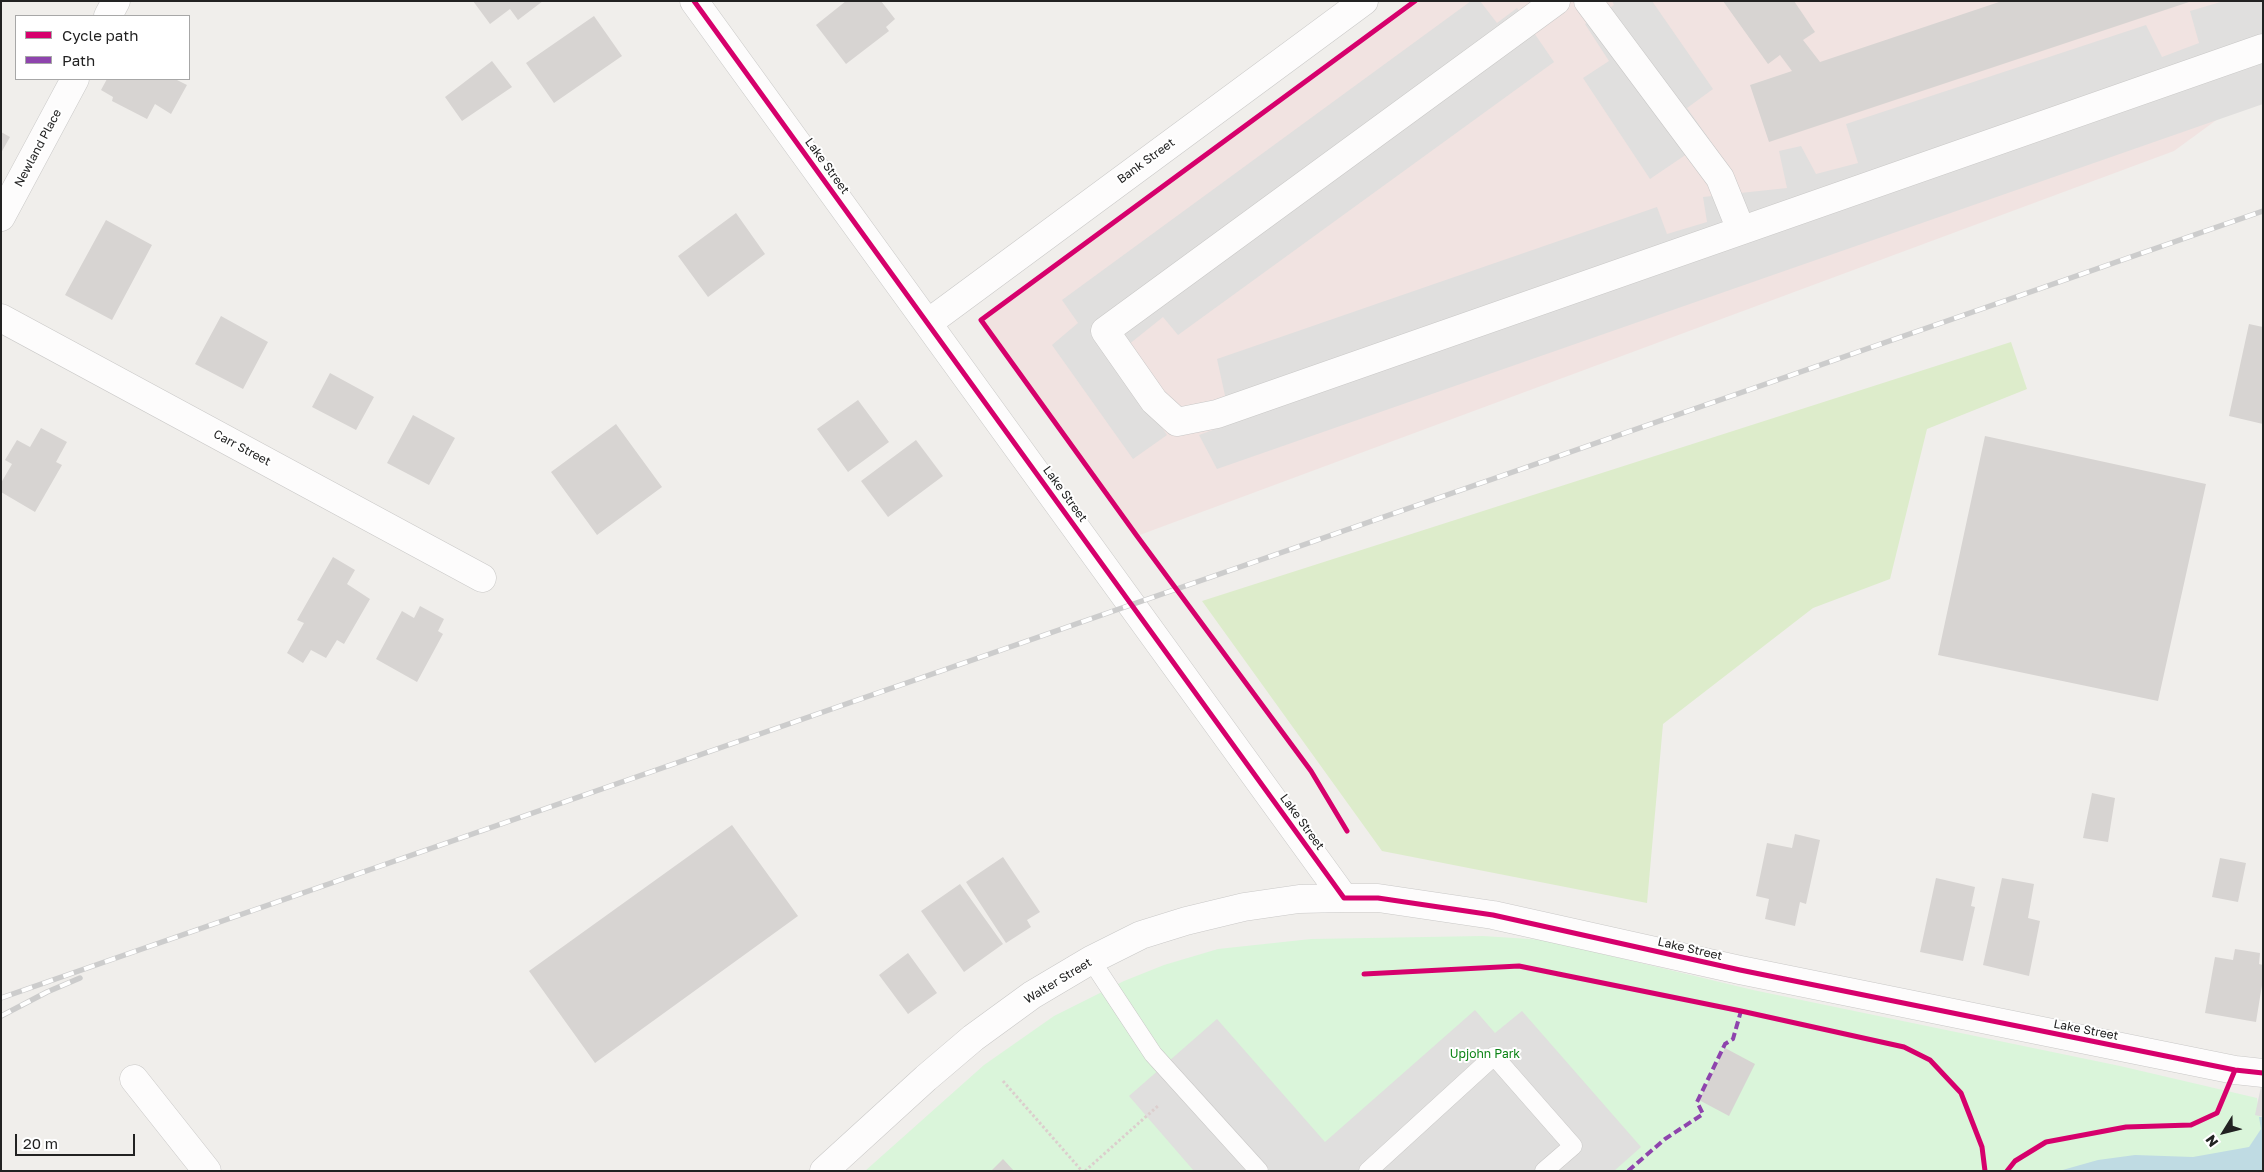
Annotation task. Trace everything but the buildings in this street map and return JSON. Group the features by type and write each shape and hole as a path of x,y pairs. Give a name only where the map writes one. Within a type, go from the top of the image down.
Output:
{"street":[{"path":"109,15 116,1"},
{"name":"Lake Street","path":"694,1 1344,898 1378,898 1493,915 1740,970 2225,1068 2263,1073"},
{"name":"Bank Street","path":"928,323 1364,1"},
{"path":"1556,1 1105,331 1154,401 1177,422 1216,414 2263,48"},
{"path":"1588,1 1720,178 1741,230"},
{"name":"Newland Place","path":"1,218 74,80"},
{"name":"Carr Street","path":"1,318 482,578"},
{"name":"Walter Street","path":"824,1171 973,1038 1032,996 1091,960 1141,935 1186,921 1244,907 1299,900 1344,898"},
{"path":"134,1079 207,1171"}],"lane":[{"path":"1091,960 1153,1054 1259,1171"},
{"path":"1368,1171 1494,1056 1573,1146 1544,1171"}],"path":[{"path":"1002,1081 1083,1171 1182,1085"}],"shaded area":[{"path":"1420,1 2263,1 2263,86 2174,151 1137,536 981,320"},
{"path":"1471,1 1480,1 1497,23 1517,8 1554,62 1178,335 1163,317 1113,357 1167,435 1133,459 1052,345 1078,323 1062,300"},
{"path":"1612,1 1652,1 1713,89 1687,108 1709,139 1650,179 1583,78 1609,61 1585,24 1614,5"},
{"path":"2224,1 2263,1 2263,104 1217,469 1199,435 1231,423 1217,359 1657,207 1667,234 1707,222 1703,197 1787,188 1779,151 1801,146 1816,174 1858,163 1846,124 2146,25 2162,57 2199,43 2190,11"},
{"path":"1475,1010 1495,1033 1522,1011 1641,1147 1614,1171 1194,1171 1129,1096 1217,1019 1325,1142"}],"green space":[{"path":"2011,342 2027,389 1927,429 1890,579 1813,608 1663,724 1647,903 1382,851 1202,601"},
{"name":"Upjohn Park","path":"1483,936 1545,940 1753,990 2120,1066 2257,1098 2262,1129 2233,1171 865,1171 984,1065 1054,1016 1124,981 1164,965 1218,949 1311,939"}],"water":[{"path":"2259,1117 2263,1117 2263,1171 2059,1171 2098,1160 2135,1155 2193,1157 2249,1147 2261,1129"}],"pier":[{"path":"2263,1077 2263,1117 2255,1115"}],"railway":[{"path":"1,998 2263,211"},
{"path":"1,1016 47,992 80,978"}],"marked path":[{"path":"1628,1171 1665,1139 1703,1114 1697,1102 1725,1044 1733,1039 1741,1011"}],"cycle path":[{"path":"694,1 1344,898 1378,898 1493,915 1740,970 2235,1070 2263,1073"},
{"path":"1347,831 1311,771 1137,536 981,320 1415,1"},
{"path":"1364,974 1519,966 1741,1011 1904,1047 1930,1060 1961,1093 1982,1147 1985,1171"},
{"path":"2007,1171 2015,1161 2046,1142 2126,1127 2191,1125 2217,1113 2235,1070"}]}
